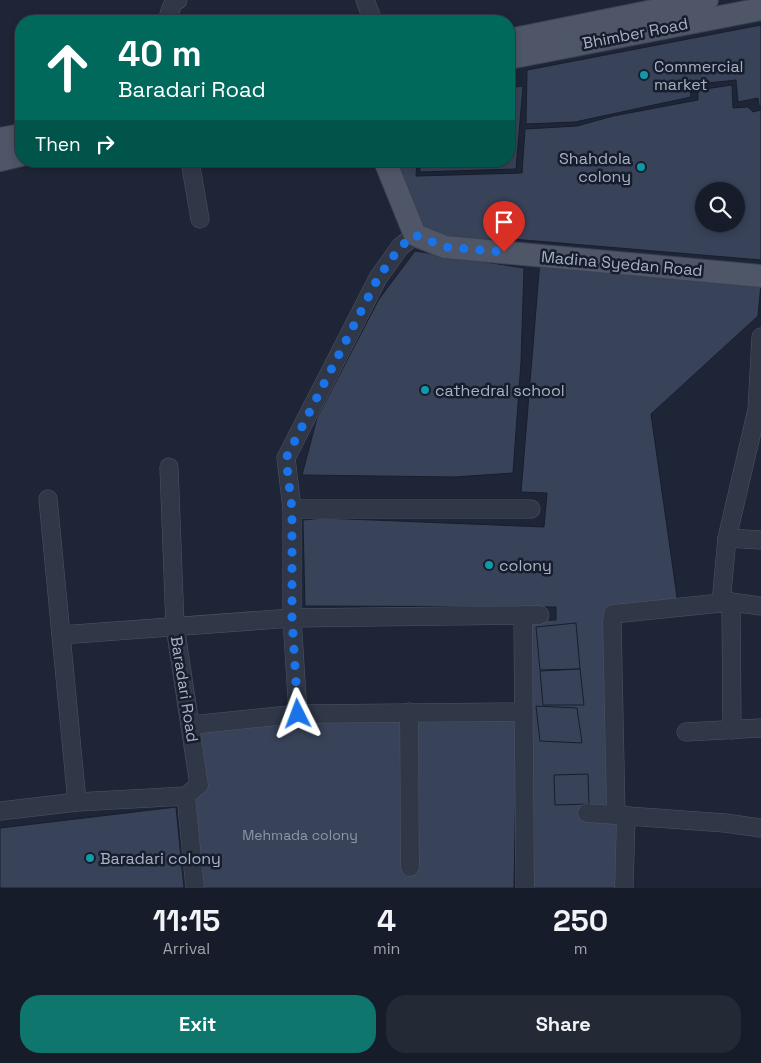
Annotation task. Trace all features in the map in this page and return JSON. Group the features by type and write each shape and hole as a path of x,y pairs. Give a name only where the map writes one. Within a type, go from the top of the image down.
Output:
{"main road":[{"name":"Bhimber Road","path":"515,39 662,5 708,0"},
{"name":"Bhimber Road","path":"515,57 761,9"},
{"path":"0,139 15,136"},
{"path":"0,160 15,156"},
{"path":"387,167 415,235"},
{"name":"Madina Syedan Road","path":"415,235 445,247 761,276"}],"street":[{"path":"169,15 174,1 178,0"},
{"path":"365,0 371,15"},
{"path":"191,167 200,219"},
{"path":"298,714 292,618 292,509 286,458 378,278 400,247 415,235"},
{"path":"732,730 726,602 727,538 759,410 761,337"},
{"path":"61,635 175,626 169,467"},
{"path":"48,499 77,802"},
{"path":"292,509 531,509"},
{"path":"727,538 761,540"},
{"path":"624,888 613,614 726,602 761,606"},
{"name":"Baradari Road","path":"186,796 199,785 175,626 292,618 532,615 523,712"},
{"path":"409,712 410,867"},
{"path":"190,725 298,714 523,712 525,888"},
{"path":"686,732 761,728"},
{"path":"0,811 77,802 186,796 195,888"},
{"path":"587,813 725,822 761,828"}],"building":[{"name":"Commercial market","path":"761,25 761,106 759,106 758,98 738,102 736,80 690,85 691,97 575,122 526,124 527,70"},
{"name":"Shahdola colony","path":"732,85 733,108 748,107 753,112 761,110 761,260 512,239 449,240 418,229 395,167 417,167 416,176 522,173 525,129 577,126 613,116 698,100 698,90"},
{"path":"523,86 516,169 420,172 420,167 515,167 515,87"},
{"name":"cathedral school","path":"415,251 524,268 521,362 513,473 455,477 302,475 317,418 379,299"},
{"name":"colony","path":"540,260 761,284 758,316 651,414 678,604 610,609 623,819 620,888 530,888 530,621 556,620 556,607 305,606 303,520 323,518 544,527 547,493 521,492"},
{"path":"576,623 580,669 540,670 536,627"},
{"path":"580,669 584,705 543,705 540,671"},
{"path":"536,706 577,708 582,743 540,741"},
{"path":"517,717 514,888 202,888 195,799 197,729 402,718 403,872 417,872 415,719"},
{"path":"588,774 589,804 555,805 554,775"},
{"name":"Baradari colony","path":"176,807 184,888 0,888 0,828"}],"place":[{"name":"Commercial market","path":"644,75"},
{"name":"Shahdola colony","path":"641,167"},
{"name":"cathedral school","path":"425,390"},
{"name":"colony","path":"489,565"},
{"name":"Baradari colony","path":"90,858"}],"route":[{"path":"298,714 292,618 292,509 286,458 306,415 378,278 400,247 415,235 445,247 504,252"}]}
